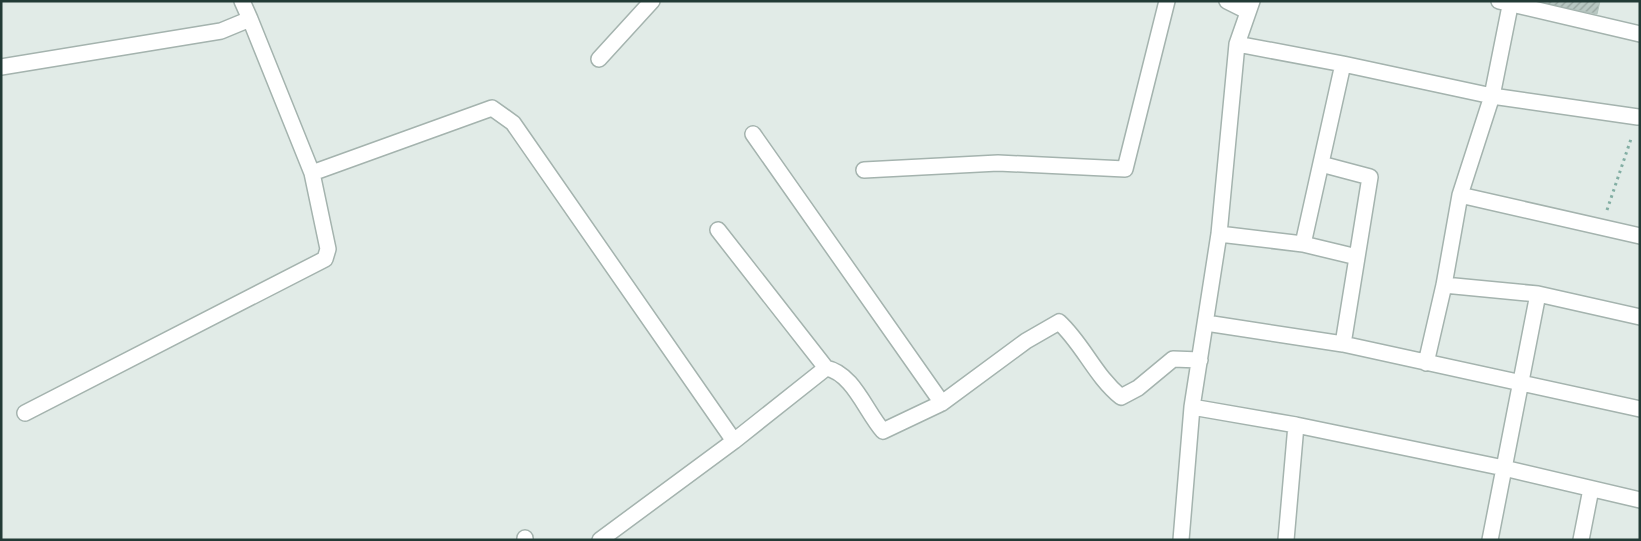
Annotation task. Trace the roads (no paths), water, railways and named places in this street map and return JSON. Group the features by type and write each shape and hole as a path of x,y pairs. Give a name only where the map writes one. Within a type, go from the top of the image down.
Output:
{"street":[{"path":"25,413 324,259 328,249 312,173 242,1"},
{"path":"599,59 652,1"},
{"path":"864,170 998,163 1125,169 1167,1"},
{"path":"1181,540 1192,407 1219,234 1237,44 1250,6 1227,1"},
{"path":"1426,362 1444,285 1460,195 1492,96 1507,2 1640,34"},
{"path":"1,67 221,31 250,19"},
{"path":"1237,44 1343,64 1492,96 1638,117"},
{"path":"1303,244 1343,64"},
{"path":"312,173 492,108 513,123 734,441"},
{"path":"753,134 942,402"},
{"path":"1321,164 1370,177 1343,344"},
{"path":"1460,195 1640,236"},
{"path":"718,230 826,368 837,370 848,381 883,431 942,402 1026,341 1059,322 1070,333 1109,388 1121,397 1138,388 1173,359 1200,360"},
{"path":"1219,234 1303,244 1357,257"},
{"path":"1444,285 1538,294 1640,317"},
{"path":"1490,540 1538,294"},
{"path":"1206,323 1343,344 1640,409"},
{"path":"600,540 734,441 826,368"},
{"path":"1192,407 1296,425 1504,468 1640,500"},
{"path":"1286,540 1296,425"},
{"path":"1581,540 1591,489"}]}
